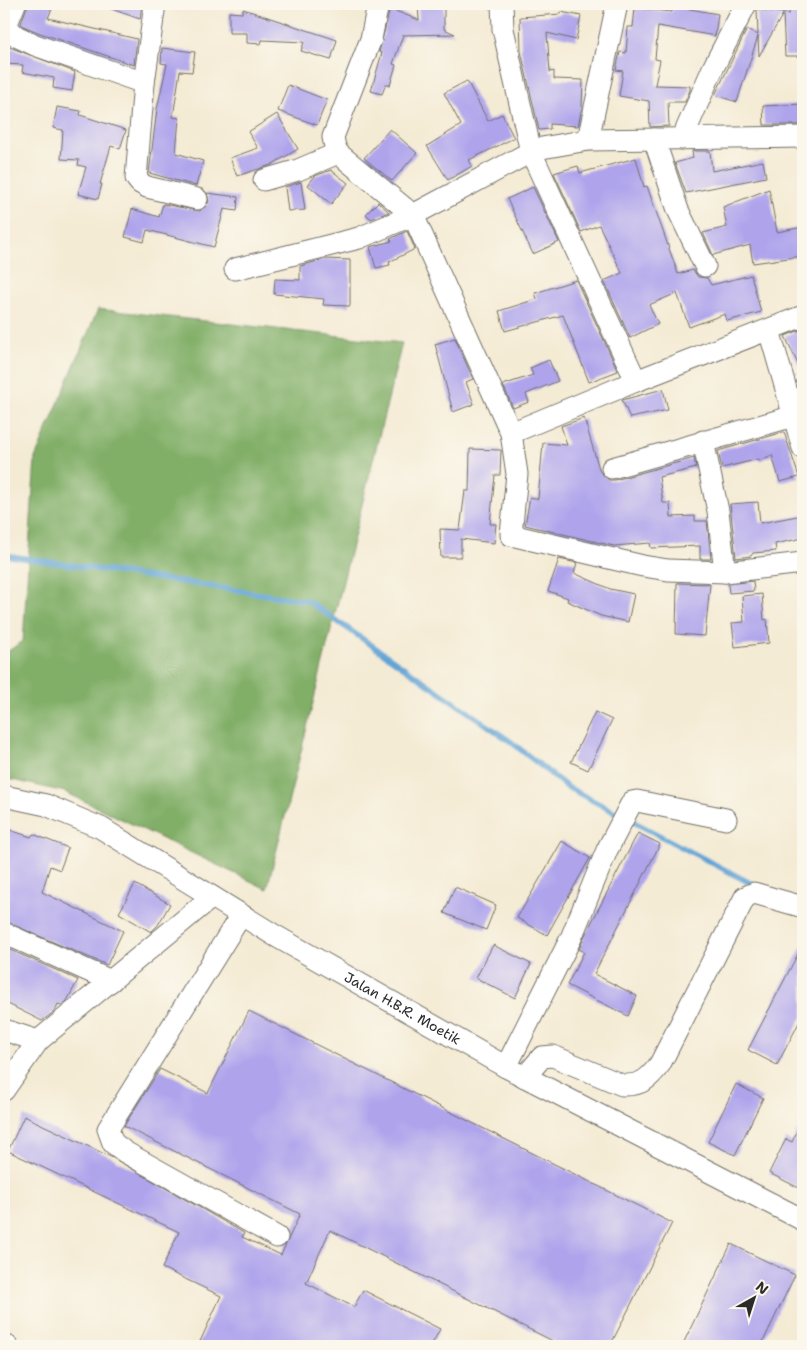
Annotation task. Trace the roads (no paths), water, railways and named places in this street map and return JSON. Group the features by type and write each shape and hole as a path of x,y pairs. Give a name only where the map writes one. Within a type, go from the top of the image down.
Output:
{"street":[{"path":"15,4 5,26 16,36 30,43 144,83"},
{"path":"156,4 144,83 136,178 140,184 159,191 197,199"},
{"path":"378,4 371,39 333,137 335,148 338,153 413,215 511,433 517,474 510,531 512,536 643,566 725,572 803,563"},
{"path":"502,4 503,29 531,152 636,381"},
{"path":"588,140 617,4"},
{"path":"682,139 713,68 746,4"},
{"path":"235,269 359,238 413,215 531,152 588,140 803,137"},
{"path":"654,139 678,210 705,266"},
{"path":"264,180 298,170 338,153"},
{"path":"511,433 636,381 803,316"},
{"path":"769,330 803,448"},
{"path":"612,468 794,416"},
{"path":"703,441 718,512 725,572"},
{"name":"Jalan H.B.R. Moetik","path":"4,796 46,804 101,828 241,915 506,1067 803,1220"},
{"path":"506,1067 571,938 624,815 632,802 637,801 726,819"},
{"path":"525,1077 542,1057 553,1056 622,1085 633,1085 643,1082 660,1064 745,897 754,893 795,904"},
{"path":"4,1090 38,1041 212,897"},
{"path":"241,915 108,1129 113,1143 125,1152 277,1237"},
{"path":"4,933 111,981"},
{"path":"4,1030 38,1041"}],"waterway":[{"path":"4,555 308,601 510,741 567,787 756,886"}]}
